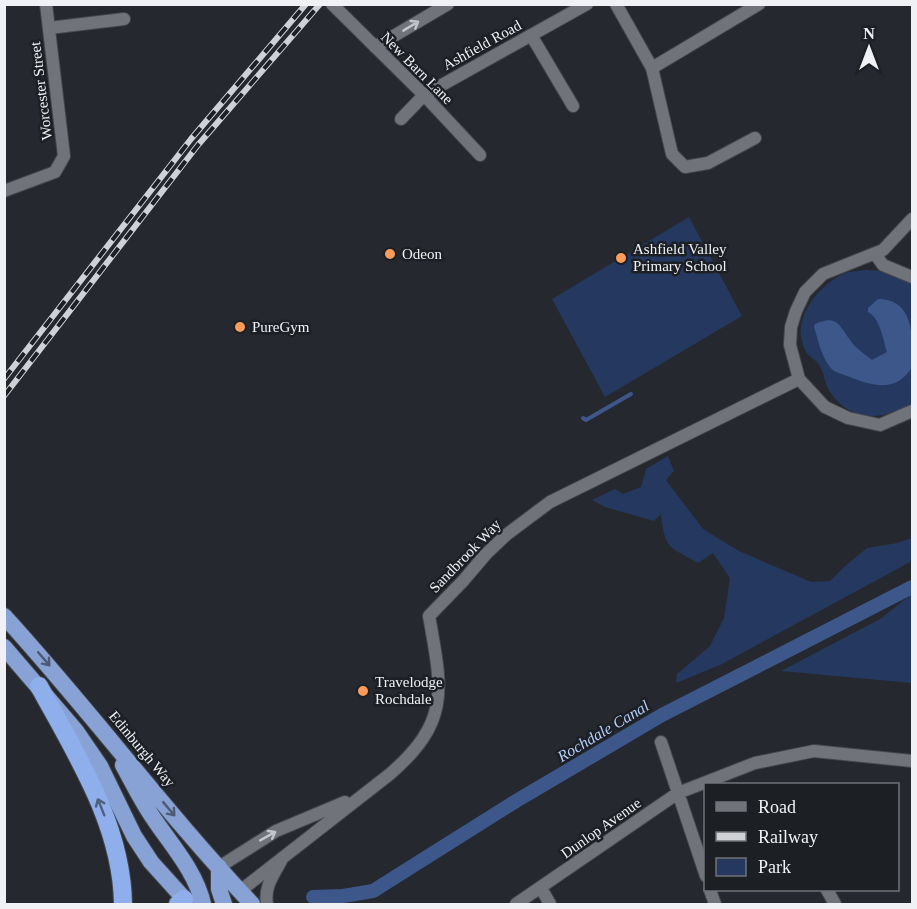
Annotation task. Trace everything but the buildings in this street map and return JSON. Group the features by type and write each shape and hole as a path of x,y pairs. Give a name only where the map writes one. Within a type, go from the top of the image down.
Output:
{"highway":[{"name":"Edinburgh Way","path":"4,616 44,659 252,904"},
{"path":"4,647 82,740 100,766 134,836 184,903 197,885 219,867"},
{"path":"39,686 76,755 111,833 123,883 123,904"},
{"path":"106,733 152,817 181,857 197,885 204,904"},
{"path":"219,867 219,889 223,904 240,891"}],"street":[{"name":"Worcester Street","path":"4,191 55,172 64,156 46,4"},
{"name":"New Barn Lane","path":"332,4 424,95 480,155"},
{"path":"375,47 448,4"},
{"name":"Ashfield Road","path":"401,120 424,95 587,4"},
{"path":"616,4 652,68 672,154 685,167 708,163 754,138"},
{"path":"652,68 759,4"},
{"path":"49,28 124,19"},
{"path":"531,35 573,106"},
{"path":"912,219 883,250 823,274 805,292 791,327 790,345 799,379 825,407 848,418 880,425 912,411"},
{"path":"875,254 883,265 912,277"},
{"name":"Sandbrook Way","path":"240,891 409,758 424,738 434,719 440,696 439,672 429,616 514,527 550,502 799,379"},
{"path":"661,742 704,873"},
{"name":"Dunlop Avenue","path":"516,904 678,793 754,763 814,751 912,761"},
{"path":"219,867 276,831 357,798"},
{"name":"Sandbrook Way","path":"267,904 265,895 267,887 285,855"},
{"path":"541,888 550,904"}],"green space":[{"path":"689,217 742,316 605,397 552,299"},
{"path":"866,270 890,271 912,282 912,403 878,416 856,413 837,401 827,387 818,363 806,352 801,329 808,307 823,287 843,274"},
{"path":"668,456 674,471 666,480 703,529 739,551 811,582 830,581 867,548 912,538 912,561 720,665 676,683 677,674 710,646 724,618 730,578 713,553 698,563 674,549 664,534 661,514 654,521 605,507 592,500 615,489 623,494 641,487 646,469"},
{"path":"912,594 912,683 781,671 880,619"}],"shaded area":[{"path":"878,299 890,301 905,313 912,345 912,367 899,381 884,385 868,383 832,369 822,353 814,327 822,321 837,323 855,346 872,360 887,352 878,324 868,312 868,308"}],"waterway":[{"path":"583,418 586,420 631,394"},
{"name":"Rochdale Canal","path":"313,897 343,896 373,891 516,801 662,715 912,587"}],"railway":[{"path":"4,379 191,139 306,4"},
{"path":"4,396 198,145 320,4"}],"place":[{"name":"Odeon","path":"390,254"},
{"name":"Ashfield Valley Primary School","path":"621,258"},
{"name":"PureGym","path":"240,327"},
{"name":"Travelodge Rochdale","path":"363,691"}]}
